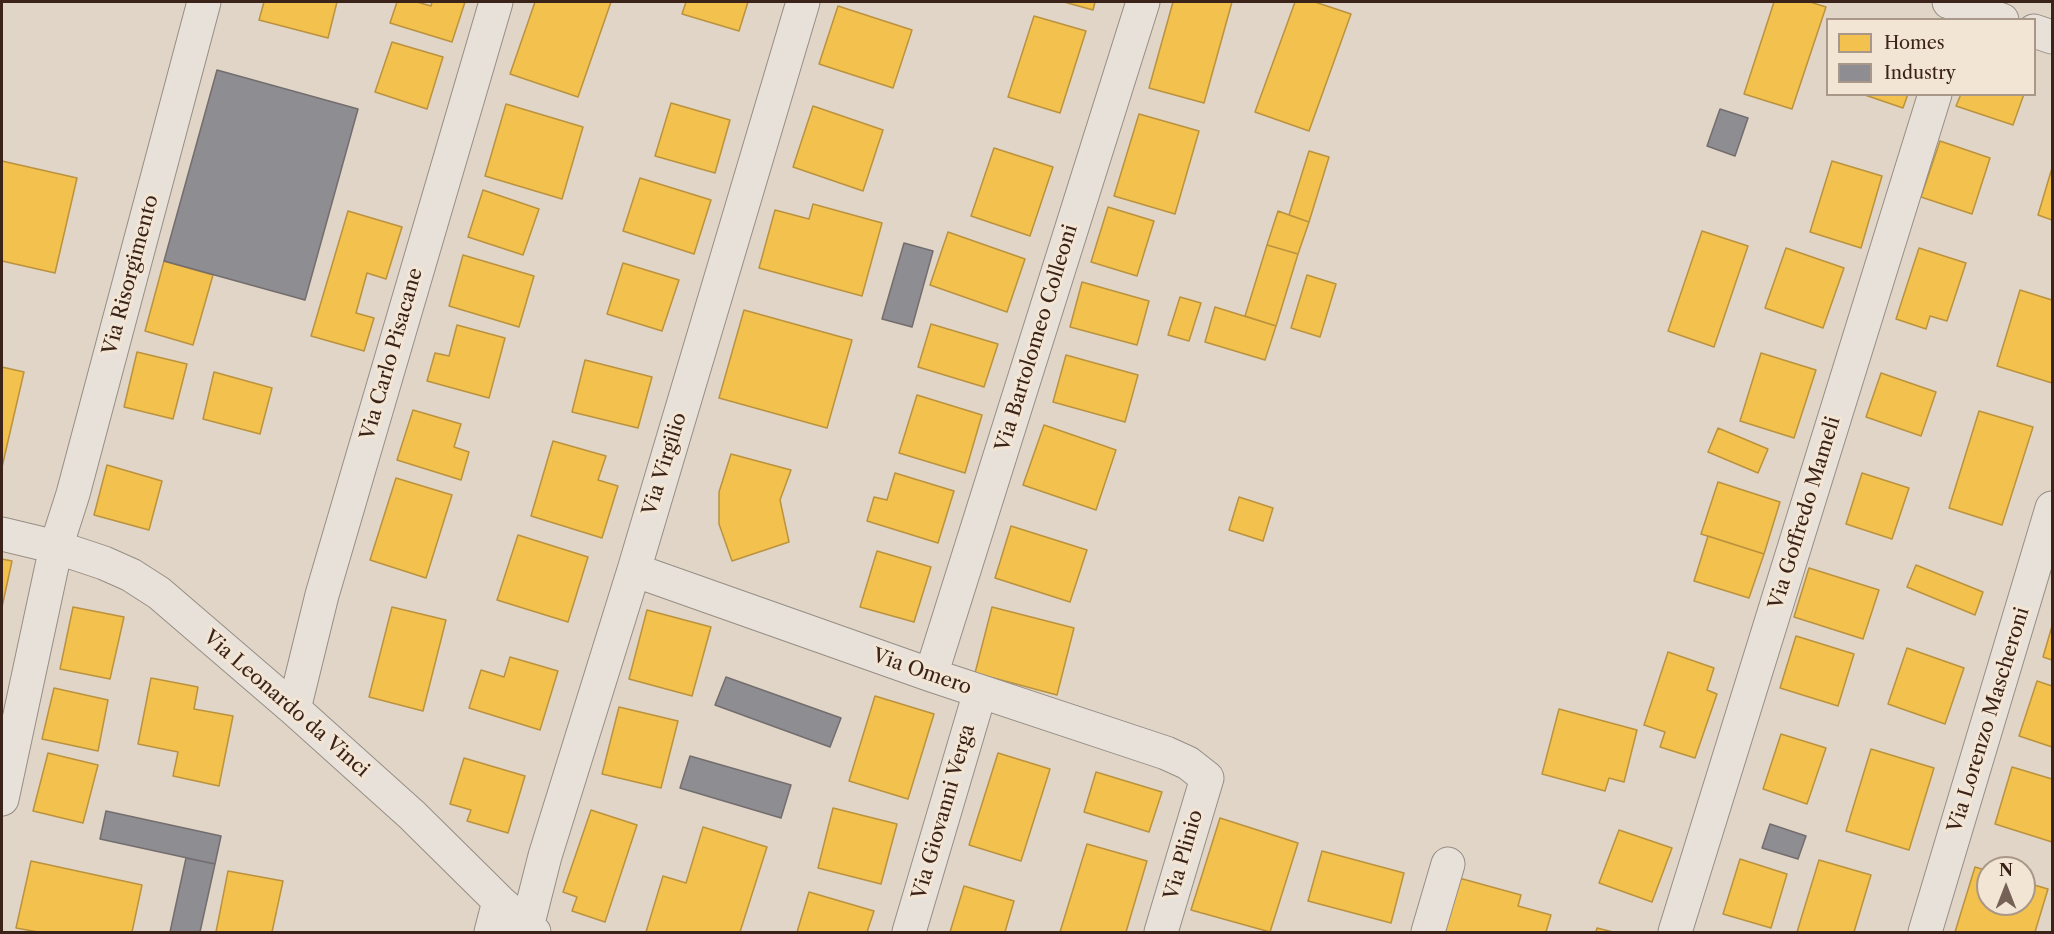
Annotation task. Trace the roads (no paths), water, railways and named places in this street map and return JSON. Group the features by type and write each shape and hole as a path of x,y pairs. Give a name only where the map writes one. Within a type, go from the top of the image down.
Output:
{"street":[{"name":"Via Risorgimento","path":"2,799 56,547 73,494 204,2"},
{"name":"Via Carlo Pisacane","path":"294,709 322,595 496,2"},
{"name":"Via Virgilio","path":"531,930 545,856 634,570 803,2"},
{"name":"Via Bartolomeo Colleoni","path":"931,675 1143,2"},
{"path":"1957,9 1994,18"},
{"path":"2036,32 2052,37"},
{"name":"Via Goffredo Mameli","path":"1675,933 1934,96"},
{"name":"Via Lorenzo Mascheroni","path":"1925,933 2052,508"},
{"name":"Via Leonardo da Vinci","path":"2,534 104,562 131,575 159,593 294,709 412,815 531,930"},
{"name":"Via Omero","path":"634,570 980,692 1166,753 1188,764 1207,778"},
{"name":"Via Giovanni Verga","path":"909,933 980,692"},
{"name":"Via Plinio","path":"1161,933 1207,778"},
{"path":"1428,933 1448,864"},
{"path":"491,933 499,901"}]}
